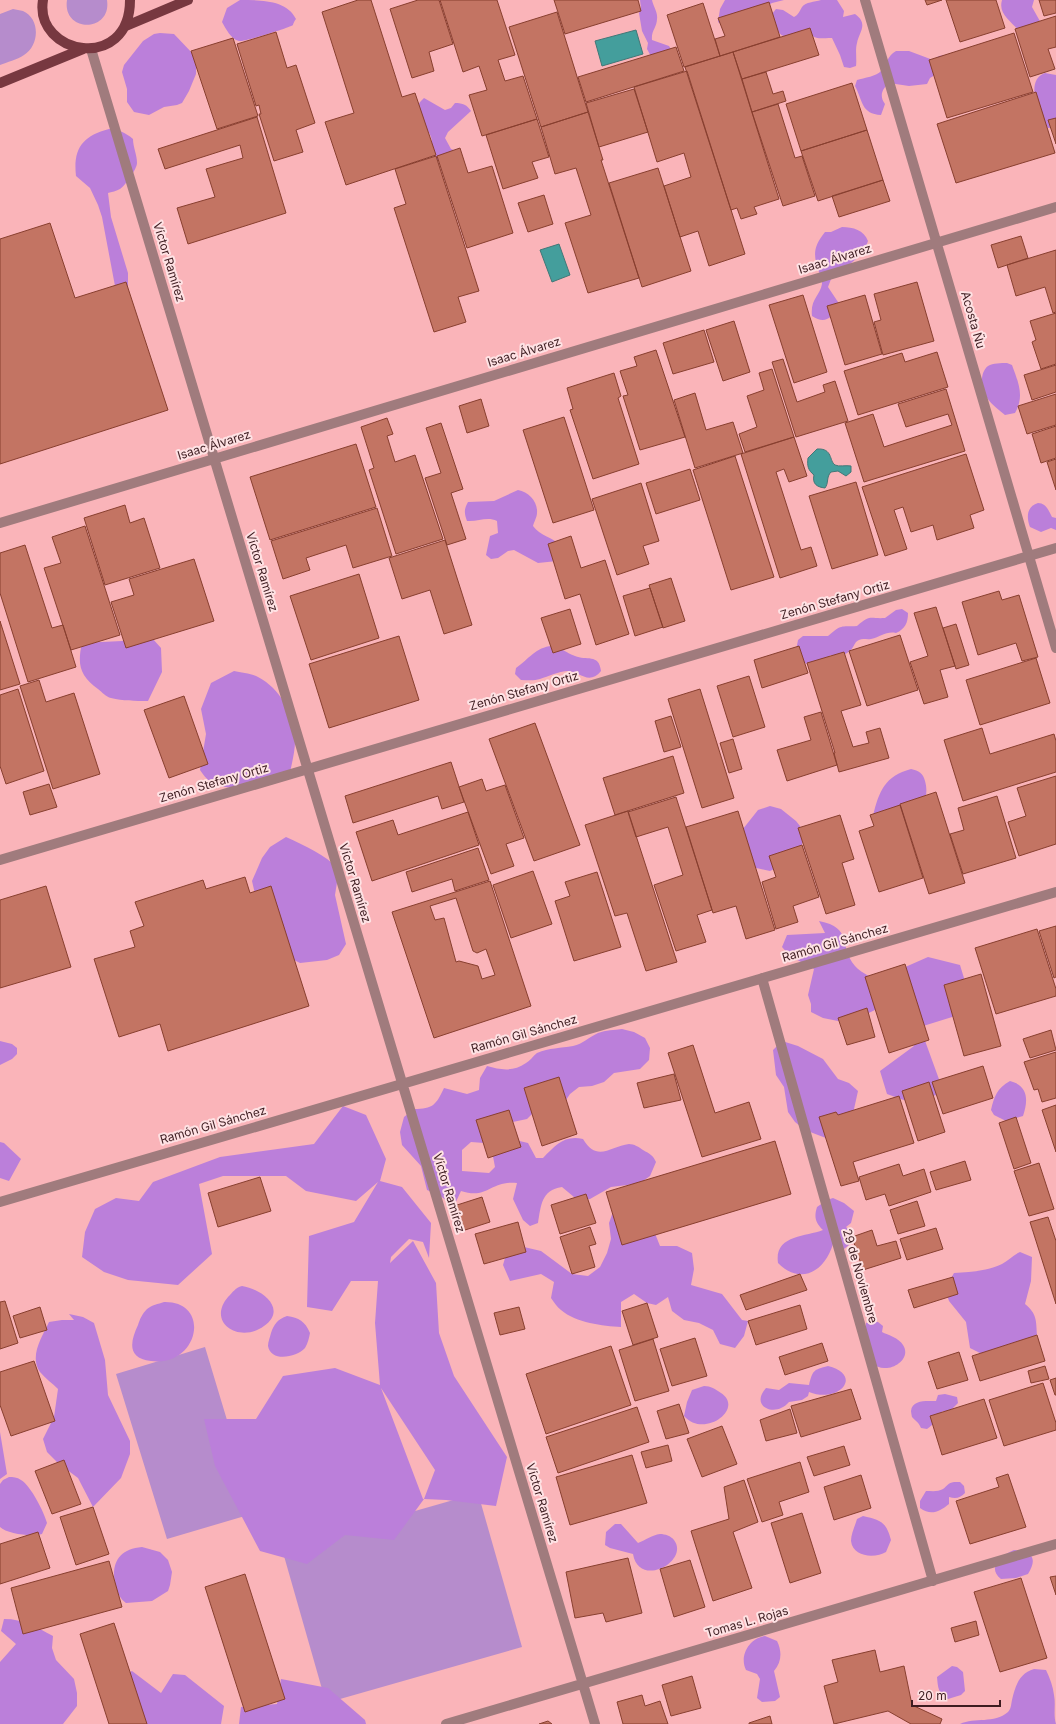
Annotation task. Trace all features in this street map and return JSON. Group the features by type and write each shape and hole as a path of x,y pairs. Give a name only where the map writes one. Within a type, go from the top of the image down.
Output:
{"main road":[{"path":"43,0 45,20 52,32 60,40 69,45 87,49"},
{"path":"0,82 87,49 108,44 115,39 126,26 130,11 130,0"},
{"path":"126,26 188,0"}],"street":[{"name":"Acosta Ñu","path":"865,0 1056,648"},
{"name":"Víctor Ramírez","path":"87,49 214,459 595,1724"},
{"name":"Isaac Álvarez","path":"0,523 1056,207"},
{"name":"Zenón Stefany Ortiz","path":"0,860 1056,548"},
{"name":"Ramón Gil Sánchez","path":"0,1202 1056,892"},
{"name":"29 de Noviembre","path":"762,978 933,1581"},
{"name":"Tomas L. Rojas","path":"446,1724 1056,1544"}],"shaded area":[{"path":"67,0 107,0 107,11 102,19 95,23 87,25 79,23 72,19 67,11"},
{"path":"240,0 272,2 286,8 296,19 290,27 242,41 236,40 227,31 222,22 227,8"},
{"path":"640,0 652,0 656,11 657,22 652,34 652,40 669,46 672,51 653,60 647,49 648,43 642,31 639,13 641,8"},
{"path":"725,0 784,0 772,3 723,26 718,22 720,9"},
{"path":"821,0 837,0 844,11 843,17 855,14 862,21 862,28 856,46 856,66 850,68 844,67 832,38 817,38 805,29 791,36 782,35 779,33 772,14 776,9 783,10 794,17 806,4"},
{"path":"1002,0 1034,0 1032,7 1041,23 1018,30 1003,13 1001,5"},
{"path":"13,9 23,11 33,20 36,33 35,39 29,51 24,55 0,65 0,14"},
{"path":"154,34 174,34 194,55 196,62 196,74 182,103 164,107 149,115 134,112 127,102 127,89 122,72 124,65 143,41"},
{"path":"896,51 909,51 933,60 939,56 945,55 935,75 930,78 927,84 909,86 889,83 882,93 882,98 885,104 881,115 874,114 864,106 855,86 857,80 879,73 891,55"},
{"path":"1045,73 1056,75 1056,128 1048,128 1035,99 1035,83 1039,77"},
{"path":"424,98 445,110 451,108 455,103 458,103 468,107 471,111 448,132 445,138 451,149 457,151 457,160 437,160 433,154 431,137 417,113 419,103"},
{"path":"109,129 122,132 133,139 137,160 135,169 125,185 119,190 108,193 111,217 128,273 128,292 115,286 102,217 98,205 90,188 76,176 76,158 81,145 92,136"},
{"path":"842,227 858,230 864,234 868,241 864,252 850,264 833,274 828,287 838,302 838,308 833,315 827,319 820,320 812,316 812,306 822,284 815,251 818,242 825,232 831,232"},
{"path":"1007,363 1012,365 1020,389 1020,401 1015,413 1005,415 993,405 985,395 982,386 982,377 988,366"},
{"path":"518,490 529,495 536,505 537,515 533,526 539,532 560,545 557,561 538,563 514,550 508,551 498,558 491,559 486,555 490,536 498,533 497,521 486,519 467,521 465,511 468,502 494,501"},
{"path":"1034,504 1043,504 1052,517 1056,518 1056,530 1051,528 1041,532 1030,527 1028,512"},
{"path":"902,609 908,613 907,620 904,628 896,633 886,633 871,639 860,639 846,654 837,656 831,655 813,664 804,663 795,656 798,640 803,636 828,636 841,627 857,626 868,618 885,618 896,610"},
{"path":"133,636 152,638 161,648 162,672 148,701 125,700 109,697 87,679 81,669 80,658 82,643 122,641"},
{"path":"552,646 572,655 595,660 600,665 601,671 597,675 588,678 567,671 533,680 521,680 515,674 516,668 533,654 541,649"},
{"path":"234,671 258,677 266,682 280,696 290,713 295,732 295,741 289,778 261,787 239,788 219,785 211,782 200,770 206,734 201,709 211,683"},
{"path":"911,769 922,774 925,781 926,795 922,807 908,831 873,816 884,786 895,776"},
{"path":"770,806 781,809 796,821 800,826 803,838 801,850 787,863 770,871 752,867 739,834 758,810"},
{"path":"286,837 321,855 339,870 335,895 346,944 339,955 327,960 300,963 276,951 255,894 252,881 262,858 270,847"},
{"path":"819,921 837,928 844,939 850,959 858,969 887,986 877,1009 848,1023 823,1018 811,1012 811,1004 808,995 814,969 790,956 782,947 787,935 825,933"},
{"path":"928,957 960,965 971,1001 965,1013 920,1027 940,1082 939,1094 912,1103 887,1094 880,1071 914,1046 891,1002 903,968"},
{"path":"622,1029 634,1032 645,1038 650,1048 649,1060 640,1069 614,1073 604,1082 592,1086 579,1087 570,1094 562,1106 536,1110 527,1119 503,1124 484,1143 471,1142 462,1150 462,1171 489,1173 495,1167 492,1151 511,1139 528,1143 536,1158 543,1158 561,1142 571,1138 576,1138 583,1139 588,1146 599,1152 622,1145 629,1144 636,1146 651,1155 656,1162 650,1176 635,1184 611,1187 590,1199 582,1200 574,1197 562,1187 555,1189 546,1195 543,1200 538,1223 530,1226 523,1220 513,1199 517,1183 501,1184 477,1193 461,1191 454,1206 439,1195 427,1190 421,1166 402,1145 400,1132 404,1117 414,1109 426,1108 433,1105 439,1098 444,1088 467,1094 479,1090 480,1078 487,1066 502,1069 516,1068 542,1051 577,1045 598,1033"},
{"path":"0,1041 12,1044 17,1048 17,1054 12,1059 0,1065"},
{"path":"782,1041 798,1046 823,1059 838,1079 849,1083 858,1091 850,1127 831,1140 805,1130 795,1122 788,1112 784,1087 776,1075 773,1050"},
{"path":"1010,1081 1021,1086 1024,1090 1026,1095 1026,1105 1023,1116 1006,1121 994,1115 991,1110 997,1093"},
{"path":"343,1106 366,1115 386,1159 380,1181 402,1187 431,1223 429,1258 423,1242 409,1239 391,1257 390,1263 413,1241 436,1283 439,1333 454,1376 507,1457 496,1506 424,1499 394,1540 345,1535 307,1564 260,1551 215,1466 204,1419 256,1419 283,1376 335,1368 380,1385 375,1323 378,1281 351,1281 332,1311 307,1307 309,1236 354,1222 378,1182 356,1201 306,1191 286,1176 223,1176 199,1184 212,1254 178,1285 128,1280 104,1272 82,1257 85,1232 95,1209 116,1198 139,1201 153,1182 220,1157 314,1144","holes":["381,1388 435,1470 423,1499"]},
{"path":"0,1142 4,1143 21,1159 9,1181 0,1178"},
{"path":"833,1198 844,1203 854,1211 851,1223 846,1227 852,1235 849,1245 844,1249 838,1248 833,1244 824,1262 811,1272 795,1274 787,1270 778,1263 778,1254 781,1247 792,1239 823,1230 816,1219 817,1207"},
{"path":"614,1209 654,1220 656,1236 660,1246 677,1246 692,1253 694,1269 691,1285 722,1294 742,1320 748,1321 744,1336 735,1348 720,1344 713,1330 699,1323 684,1320 672,1311 668,1297 656,1305 647,1303 634,1294 621,1302 621,1327 606,1326 582,1321 561,1310 551,1298 554,1282 541,1274 510,1281 503,1265 507,1251 524,1247 541,1251 572,1274 588,1276 600,1267 607,1253 611,1239 609,1223"},
{"path":"1020,1252 1032,1257 1031,1281 1025,1304 1034,1314 1037,1335 982,1354 970,1348 966,1322 949,1301 945,1289 954,1273 985,1270 1002,1264"},
{"path":"242,1286 264,1295 270,1301 274,1313 271,1320 264,1326 255,1331 245,1333 236,1332 229,1328 223,1322 221,1315 222,1306 228,1297 236,1289"},
{"path":"164,1302 179,1304 189,1312 194,1322 194,1333 189,1345 180,1354 167,1360 151,1361 143,1359 134,1353 132,1348 135,1331 141,1317 147,1309"},
{"path":"69,1314 83,1317 94,1323 105,1360 108,1395 130,1441 130,1454 121,1478 93,1507 78,1478 58,1463 47,1452 43,1439 54,1417 58,1389 40,1372 37,1366 36,1353 40,1340 49,1322 74,1320"},
{"path":"287,1316 301,1321 306,1326 310,1333 306,1346 301,1351 291,1356 285,1357 274,1355 268,1346 271,1333 275,1324"},
{"path":"872,1321 878,1322 883,1326 882,1332 896,1339 905,1349 904,1358 893,1367 884,1368 872,1364 865,1330 866,1323"},
{"path":"205,1347 255,1513 167,1539 116,1374"},
{"path":"828,1366 839,1370 846,1381 843,1387 838,1391 820,1395 809,1392 808,1396 802,1400 789,1402 784,1407 778,1409 772,1410 762,1405 762,1395 766,1388 779,1390 789,1383 809,1385 814,1371"},
{"path":"704,1386 711,1387 721,1393 727,1400 728,1407 719,1419 711,1423 702,1424 692,1422 684,1416 687,1402 692,1390"},
{"path":"945,1394 957,1397 958,1403 949,1412 943,1411 927,1429 921,1428 912,1417 911,1411 914,1404 925,1401 936,1401 938,1395"},
{"path":"0,1432 7,1474 0,1479"},
{"path":"9,1477 18,1478 25,1483 37,1500 47,1523 42,1534 20,1534 0,1527 0,1484 3,1480"},
{"path":"954,1482 960,1482 964,1486 965,1493 963,1495 958,1498 949,1497 949,1504 935,1512 928,1512 920,1508 920,1501 926,1491 941,1490"},
{"path":"478,1493 522,1647 326,1703 282,1549"},
{"path":"863,1516 882,1522 887,1529 891,1540 886,1552 871,1556 860,1554 853,1547 851,1541 853,1530 857,1519"},
{"path":"615,1524 621,1524 638,1543 660,1534 670,1536 674,1540 677,1548 675,1556 670,1563 662,1568 644,1570 637,1564 633,1554 610,1548 605,1545 606,1532"},
{"path":"142,1547 160,1552 168,1560 172,1572 170,1585 168,1591 152,1601 126,1603 119,1595 117,1590 114,1570 118,1558 122,1554 134,1548"},
{"path":"1014,1550 1025,1552 1032,1556 1033,1563 1031,1568 1028,1574 1016,1578 1001,1579 997,1575 995,1566 1001,1558"},
{"path":"4,1619 24,1622 53,1636 52,1648 56,1660 74,1679 77,1693 77,1706 63,1724 0,1724 0,1662 16,1644 1,1631"},
{"path":"765,1636 777,1641 780,1649 779,1664 774,1671 780,1697 775,1701 762,1702 757,1698 760,1679 757,1674 746,1670 744,1659 747,1648 750,1644 759,1637"},
{"path":"952,1666 957,1667 963,1672 965,1691 961,1695 948,1699 942,1695 939,1690 937,1677"},
{"path":"1034,1669 1046,1670 1049,1676 1054,1695 1056,1724 960,1724 1003,1716 1010,1708 1018,1681 1029,1671"},
{"path":"132,1671 161,1693 173,1674 185,1675 224,1706 221,1724 123,1724 121,1676"},
{"path":"281,1679 328,1688 365,1720 366,1724 239,1724 241,1707 277,1704"}],"water":[{"path":"636,30 643,54 602,66 595,41"},
{"path":"559,244 570,275 552,282 540,250"},
{"path":"817,449 826,451 830,455 835,465 851,466 851,472 846,476 838,471 831,472 825,488 817,486 814,483 814,475 808,468 808,458"}],"building":[{"path":"358,0 371,0 402,97 415,93 436,155 346,185 325,122 354,113 322,12"},
{"path":"418,0 439,0 453,44 429,52 434,71 412,78 390,9"},
{"path":"440,0 497,0 515,55 498,60 505,81 523,76 537,119 482,136 469,95 487,90 479,66 463,72"},
{"path":"554,0 638,0 641,11 565,34"},
{"path":"925,0 942,0 927,5"},
{"path":"946,0 996,0 1005,28 960,42"},
{"path":"1039,0 1056,0 1056,13 1044,16"},
{"path":"769,2 780,37 720,56 715,39 725,36 718,18"},
{"path":"703,3 720,56 684,67 667,15"},
{"path":"557,12 588,112 541,127 509,27"},
{"path":"1056,16 1056,47 1048,49 1055,69 1030,77 1015,29"},
{"path":"810,28 819,55 742,79 733,52"},
{"path":"276,32 287,68 296,65 315,123 296,130 303,152 274,161 259,114 261,114 259,105 256,106 237,44"},
{"path":"1014,33 1033,92 947,118 929,60"},
{"path":"233,38 258,116 217,129 191,51"},
{"path":"676,47 684,71 586,102 578,77"},
{"path":"733,52 779,199 754,207 757,214 741,219 737,208 731,210 685,67"},
{"path":"687,71 745,254 709,266 698,231 680,237 664,186 691,177 684,153 657,162 634,87"},
{"path":"766,72 773,94 783,91 786,101 752,112 742,79"},
{"path":"852,83 867,130 801,151 786,104"},
{"path":"634,89 648,132 599,147 586,103"},
{"path":"1036,92 1055,153 956,183 937,124"},
{"path":"778,104 795,158 802,156 815,196 783,206 752,112"},
{"path":"588,112 603,160 601,160 639,278 588,293 565,223 591,215 576,168 555,174 541,127"},
{"path":"257,117 286,213 188,244 177,208 215,197 206,169 243,158 240,145 165,169 158,149"},
{"path":"1056,118 1056,144 1048,120"},
{"path":"537,119 549,157 532,162 538,178 503,189 486,135"},
{"path":"867,130 883,180 818,201 801,151"},
{"path":"460,148 468,173 492,166 513,233 467,248 437,156"},
{"path":"436,156 479,291 458,297 466,322 434,332 394,208 406,204 395,169"},
{"path":"658,168 691,271 642,287 609,183"},
{"path":"883,180 890,201 839,217 832,196"},
{"path":"544,195 553,224 528,232 518,203"},
{"path":"50,223 75,298 126,282 168,410 0,464 0,239"},
{"path":"1021,236 1028,258 998,268 991,245"},
{"path":"1056,250 1056,312 1053,313 1045,287 1016,296 1007,265"},
{"path":"917,282 934,341 883,355 874,322 881,320 874,294"},
{"path":"803,295 827,372 794,383 769,305"},
{"path":"865,295 882,354 845,365 827,306"},
{"path":"1056,313 1056,364 1041,369 1032,342 1036,340 1030,321"},
{"path":"734,321 750,372 723,381 706,330"},
{"path":"704,330 714,362 673,374 663,343"},
{"path":"656,350 685,437 640,450 623,396 628,395 620,371 637,366 634,357"},
{"path":"937,352 948,387 858,415 844,371 902,353 905,362"},
{"path":"783,359 797,402 825,392 823,385 835,381 848,421 796,437 772,362"},
{"path":"1056,365 1056,392 1032,400 1024,375"},
{"path":"772,369 794,437 745,452 739,434 757,427 747,396 764,390 759,373"},
{"path":"614,373 621,396 618,398 639,464 593,479 570,410 573,409 567,388"},
{"path":"946,389 965,451 864,482 845,423 873,414 884,447 952,425 948,414 906,427 898,404"},
{"path":"695,393 706,430 733,422 743,453 695,468 674,400"},
{"path":"1056,394 1056,425 1027,434 1018,406"},
{"path":"481,399 489,426 467,433 459,406"},
{"path":"564,417 594,510 553,523 523,430"},
{"path":"387,418 393,434 387,436 395,462 415,455 443,539 396,554 369,470 374,468 361,427"},
{"path":"441,423 463,489 451,493 466,539 447,545 425,478 441,473 426,428"},
{"path":"1056,426 1056,458 1041,463 1032,434"},
{"path":"794,437 807,476 789,482 784,469 776,472 801,550 811,547 817,566 780,578 741,454"},
{"path":"356,444 376,507 270,540 250,477"},
{"path":"966,454 984,510 970,515 974,528 937,540 933,525 911,532 903,507 894,510 907,549 885,556 862,487"},
{"path":"735,456 774,577 731,590 693,470"},
{"path":"1056,459 1056,490 1047,462"},
{"path":"690,469 700,500 656,514 646,483"},
{"path":"856,482 878,555 832,569 809,496"},
{"path":"641,483 659,541 643,546 649,564 617,575 592,499"},
{"path":"125,505 130,523 144,518 160,568 105,585 84,518"},
{"path":"377,508 392,556 353,568 346,545 306,558 310,570 283,579 271,541"},
{"path":"85,526 120,635 71,650 44,568 61,563 52,537"},
{"path":"571,536 581,568 605,560 629,634 596,645 580,594 565,599 548,544"},
{"path":"445,540 472,625 444,634 430,590 402,599 389,558"},
{"path":"25,545 52,628 63,625 76,667 28,682 0,593 0,553"},
{"path":"194,559 214,621 126,648 111,602 134,595 129,579"},
{"path":"359,574 379,638 311,660 290,596"},
{"path":"671,578 685,621 663,628 649,585"},
{"path":"650,588 663,627 635,636 623,596"},
{"path":"999,591 1002,600 1019,595 1038,657 1022,661 1016,643 978,655 962,602"},
{"path":"936,607 955,666 940,670 948,697 924,704 910,662 928,656 914,613"},
{"path":"570,609 581,644 553,653 541,618"},
{"path":"0,621 20,684 0,690"},
{"path":"956,624 969,665 956,669 943,628"},
{"path":"900,635 918,690 867,706 849,651"},
{"path":"399,636 419,700 329,728 309,664"},
{"path":"799,646 808,673 762,688 754,660"},
{"path":"844,652 861,705 841,711 853,747 869,743 866,732 880,728 889,758 839,772 835,753 807,663"},
{"path":"1036,658 1050,703 980,725 966,680"},
{"path":"749,676 765,727 733,737 717,686"},
{"path":"39,680 46,702 74,693 100,774 53,789 20,686"},
{"path":"18,689 44,771 6,784 0,766 0,695"},
{"path":"700,689 734,798 702,808 668,699"},
{"path":"184,696 208,764 169,778 144,710"},
{"path":"821,712 837,765 787,781 777,750 811,740 804,717"},
{"path":"671,716 681,747 664,752 655,721"},
{"path":"535,723 580,845 534,861 489,739"},
{"path":"982,728 990,754 1054,734 1056,741 1056,772 963,801 944,740"},
{"path":"733,739 742,769 729,773 720,743"},
{"path":"673,756 684,793 615,815 603,778"},
{"path":"451,762 464,802 442,809 438,796 353,823 345,796"},
{"path":"1056,776 1056,844 1019,856 1008,822 1026,816 1017,788"},
{"path":"482,779 486,791 505,785 524,838 506,844 514,866 491,874 459,787"},
{"path":"49,784 57,807 30,815 23,792"},
{"path":"936,792 965,883 929,894 900,804"},
{"path":"997,796 1016,858 963,874 950,834 964,830 958,808"},
{"path":"676,797 712,910 697,915 706,942 676,951 654,885 683,875 668,827 636,837 628,812"},
{"path":"900,805 923,878 879,892 859,831 874,826 870,815"},
{"path":"628,811 677,962 646,971 627,913 615,916 585,825"},
{"path":"738,811 775,930 746,939 736,906 713,913 686,827"},
{"path":"468,812 479,845 372,881 356,832 393,820 398,835"},
{"path":"840,815 854,859 842,863 855,905 826,914 798,828"},
{"path":"802,845 819,897 793,906 798,922 776,929 762,882 776,877 769,856"},
{"path":"478,848 489,880 455,891 452,879 412,892 406,872"},
{"path":"533,871 552,924 511,938 493,885"},
{"path":"597,872 621,947 574,961 555,901 570,896 565,882"},
{"path":"245,877 250,893 271,886 309,1006 168,1051 160,1024 119,1037 94,959 135,947 130,931 144,926 135,902 203,880 206,889"},
{"path":"490,881 531,1006 434,1038 392,912","holes":["456,898 473,951 477,953 486,949 495,975 482,979 478,966 459,961 456,962 444,918 435,920 430,906"]},
{"path":"46,886 71,967 0,988 0,900"},
{"path":"1056,926 1056,977 1054,978 1039,931"},
{"path":"1037,929 1056,989 1056,996 996,1014 975,948"},
{"path":"905,964 929,1040 889,1053 865,977"},
{"path":"981,974 1001,1046 964,1056 944,985"},
{"path":"867,1008 875,1037 847,1045 838,1018"},
{"path":"1051,1030 1056,1050 1030,1058 1023,1039"},
{"path":"693,1045 715,1113 749,1102 761,1139 702,1157 668,1053"},
{"path":"1056,1052 1056,1098 1042,1102 1038,1089 1034,1090 1024,1062"},
{"path":"983,1066 993,1098 943,1114 932,1082"},
{"path":"674,1074 681,1100 644,1108 637,1083"},
{"path":"559,1077 577,1134 542,1146 524,1088"},
{"path":"929,1082 945,1132 918,1141 902,1091"},
{"path":"899,1096 914,1143 853,1162 859,1181 841,1186 819,1117 836,1112 838,1115"},
{"path":"1056,1105 1056,1152 1042,1110"},
{"path":"509,1110 521,1147 488,1158 476,1120"},
{"path":"1016,1117 1031,1163 1014,1169 999,1123"},
{"path":"775,1141 791,1194 622,1245 606,1192"},
{"path":"965,1161 971,1180 936,1190 930,1172"},
{"path":"1039,1163 1054,1209 1029,1216 1014,1171"},
{"path":"899,1164 903,1176 924,1169 931,1192 889,1206 885,1194 866,1200 859,1177"},
{"path":"260,1177 271,1211 218,1227 208,1193"},
{"path":"586,1194 596,1223 560,1234 551,1205"},
{"path":"482,1197 490,1222 462,1231 454,1206"},
{"path":"917,1201 925,1226 898,1234 890,1210"},
{"path":"1048,1217 1056,1241 1056,1304 1030,1222"},
{"path":"518,1222 526,1252 484,1264 475,1234"},
{"path":"590,1227 596,1244 589,1246 595,1267 572,1274 560,1237"},
{"path":"936,1228 943,1249 907,1260 900,1239"},
{"path":"872,1230 877,1246 896,1241 901,1258 863,1270 852,1237"},
{"path":"800,1274 807,1290 746,1310 740,1295"},
{"path":"953,1277 958,1294 914,1308 908,1290"},
{"path":"5,1301 18,1343 0,1349 0,1302"},
{"path":"647,1303 658,1337 633,1345 622,1311"},
{"path":"800,1305 807,1329 756,1345 748,1321"},
{"path":"40,1307 47,1330 20,1338 13,1316"},
{"path":"519,1307 525,1329 500,1335 494,1313"},
{"path":"1037,1335 1045,1361 980,1381 972,1356"},
{"path":"695,1338 707,1376 672,1386 660,1349"},
{"path":"653,1339 669,1391 635,1401 619,1350"},
{"path":"822,1343 828,1361 785,1375 779,1357"},
{"path":"611,1346 631,1405 546,1434 526,1374"},
{"path":"959,1352 968,1380 937,1389 928,1362"},
{"path":"34,1361 55,1421 11,1436 0,1405 0,1372"},
{"path":"1045,1366 1049,1379 1031,1383 1028,1371"},
{"path":"1056,1378 1056,1395 1055,1395 1050,1380"},
{"path":"1043,1383 1056,1423 1056,1430 1004,1446 989,1400"},
{"path":"851,1389 861,1419 801,1437 791,1406"},
{"path":"984,1399 997,1438 942,1455 930,1416"},
{"path":"679,1404 689,1433 666,1439 657,1411"},
{"path":"637,1407 649,1442 558,1473 546,1437"},
{"path":"790,1409 797,1433 766,1441 760,1420"},
{"path":"722,1426 737,1464 702,1477 687,1439"},
{"path":"668,1445 672,1461 646,1468 641,1452"},
{"path":"844,1446 850,1465 814,1476 807,1457"},
{"path":"632,1455 647,1503 570,1525 556,1477"},
{"path":"64,1460 81,1504 52,1514 35,1471"},
{"path":"800,1462 809,1492 779,1502 783,1515 762,1522 747,1479"},
{"path":"1008,1474 1026,1527 970,1544 956,1501 999,1487 996,1478"},
{"path":"861,1475 871,1508 834,1520 824,1487"},
{"path":"744,1480 758,1522 733,1532 752,1588 713,1601 691,1531 729,1519 724,1487"},
{"path":"93,1507 109,1554 76,1565 60,1517"},
{"path":"802,1513 821,1573 790,1583 771,1523"},
{"path":"38,1532 50,1568 0,1584 0,1544"},
{"path":"628,1558 642,1613 606,1622 603,1613 575,1618 566,1572"},
{"path":"690,1560 705,1607 674,1617 660,1569"},
{"path":"109,1561 122,1607 23,1634 11,1588"},
{"path":"245,1574 285,1699 245,1712 205,1587"},
{"path":"1056,1576 1056,1595 1050,1577"},
{"path":"1021,1578 1047,1658 1000,1672 974,1592"},
{"path":"976,1621 979,1635 955,1642 951,1628"},
{"path":"114,1623 147,1724 109,1724 80,1634"},
{"path":"875,1650 880,1672 904,1666 912,1705 942,1719 940,1724 911,1724 888,1711 834,1724 824,1686 838,1682 832,1660"},
{"path":"692,1676 701,1708 671,1716 662,1685"},
{"path":"642,1695 645,1706 660,1701 668,1724 623,1724 617,1702"},
{"path":"770,1716 772,1724 749,1724 749,1723"},
{"path":"548,1721 552,1724 539,1724"}]}
